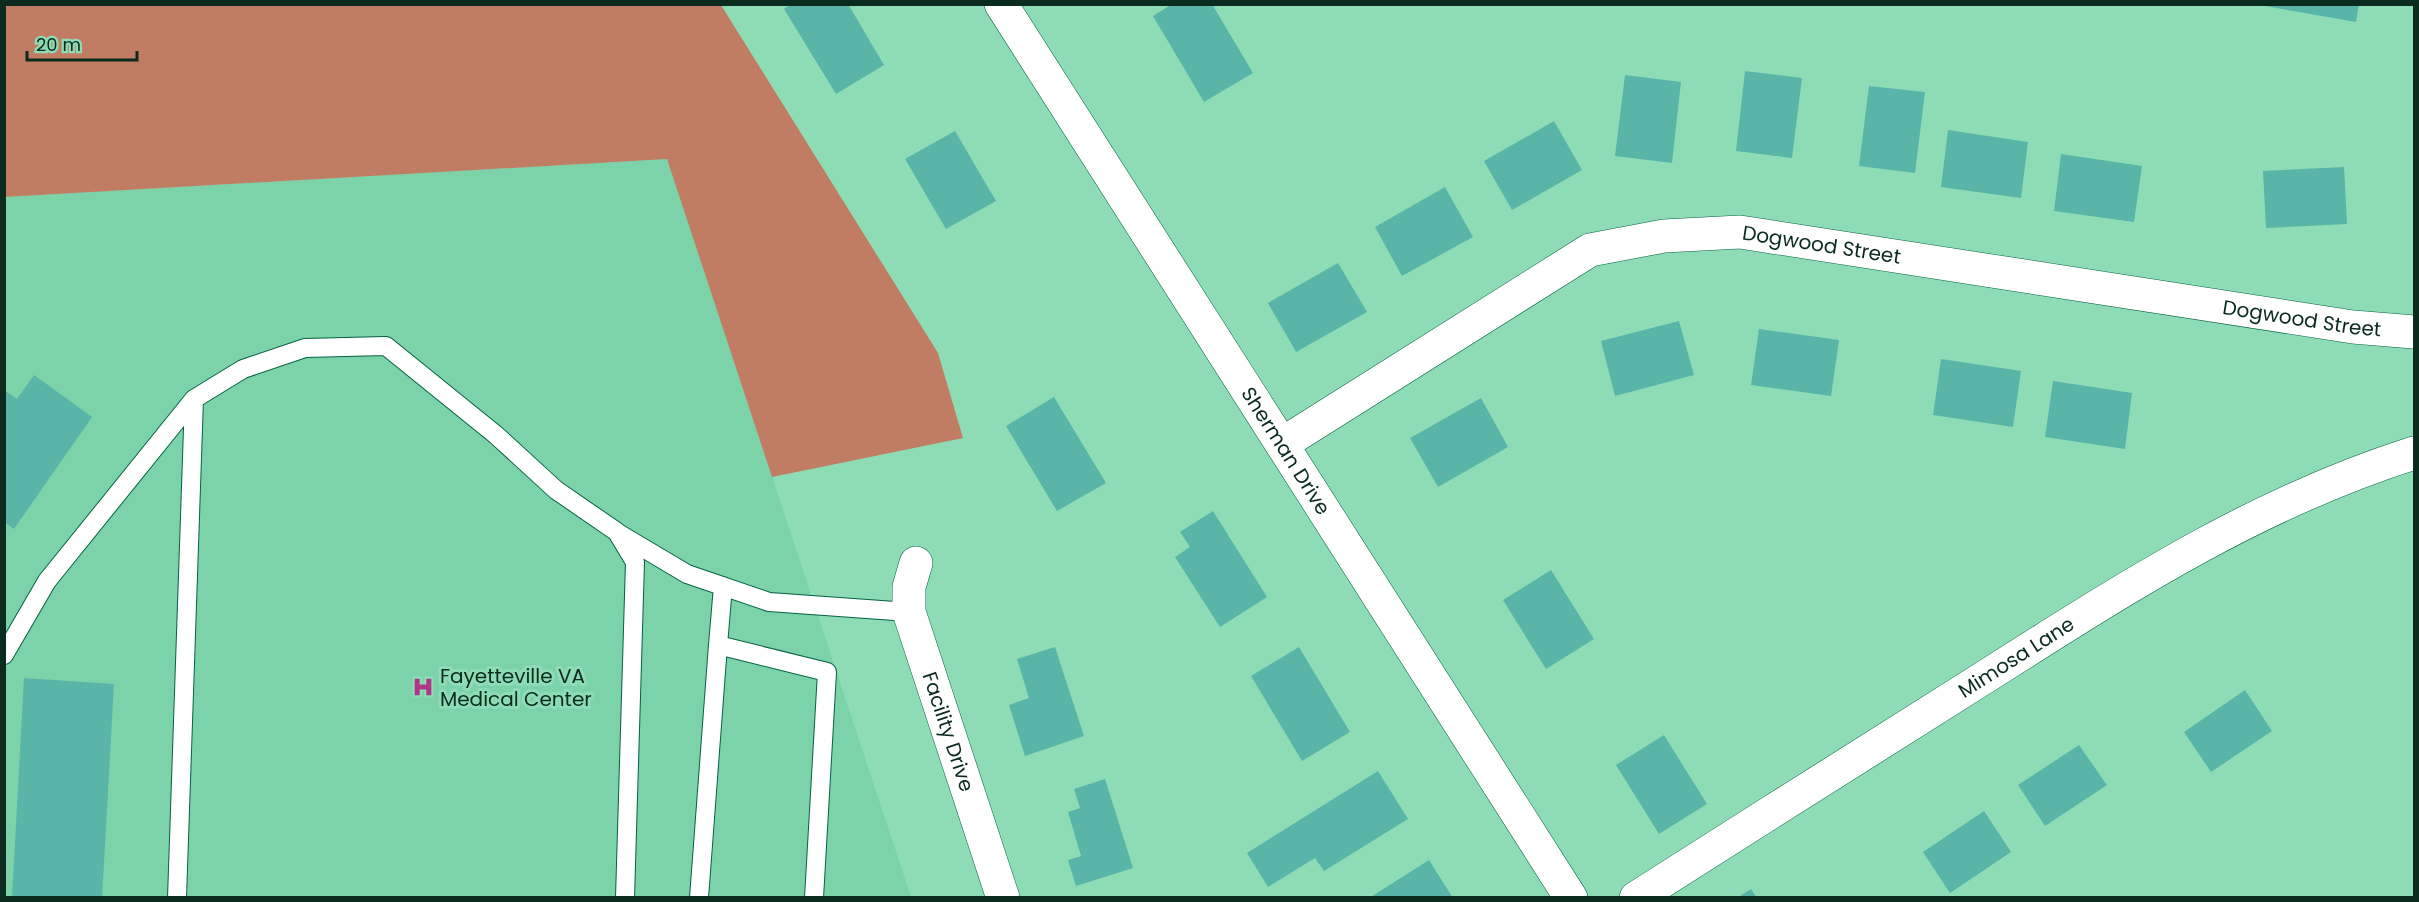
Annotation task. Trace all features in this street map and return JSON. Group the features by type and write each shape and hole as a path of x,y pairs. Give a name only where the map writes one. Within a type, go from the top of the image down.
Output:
{"street":[{"name":"Sherman Drive","path":"1001,4 1571,897"},
{"name":"Dogwood Street","path":"1282,444 1590,250 1664,236 1740,232 2329,324 2415,332"},
{"name":"Mimosa Lane","path":"1636,897 2197,546 2287,501 2415,453"},
{"name":"Facility Drive","path":"916,563 909,587 909,612 1003,897"}],"lane":[{"path":"4,655 47,581 194,399 243,369 305,348 386,346 496,435 555,490 617,532 687,574 769,602 909,612"},
{"path":"177,897 194,399"},
{"path":"617,532 635,562 625,897"},
{"path":"699,897 723,586"},
{"path":"718,645 827,672 814,897"}],"shaded area":[{"path":"5,4 721,5 938,353 963,438 772,477 667,159 5,197"},
{"name":"Fayetteville VA Medical Center","path":"667,159 911,897 5,898 5,197"}],"building":[{"path":"791,4 848,4 884,65 836,94 784,9"},
{"path":"1172,4 1212,4 1253,73 1204,102 1153,16"},
{"path":"2254,4 2359,4 2356,22"},
{"path":"1745,71 1802,78 1792,158 1736,151"},
{"path":"1625,75 1681,82 1672,163 1615,156"},
{"path":"1869,86 1925,92 1915,173 1859,166"},
{"path":"1554,121 1582,170 1512,210 1484,161"},
{"path":"1948,130 2028,142 2021,198 1941,187"},
{"path":"955,131 996,201 946,229 905,159"},
{"path":"2061,154 2142,166 2134,222 2054,211"},
{"path":"2344,167 2347,224 2266,228 2263,171"},
{"path":"1445,187 1473,237 1402,276 1375,227"},
{"path":"1338,263 1367,312 1296,352 1268,303"},
{"path":"1679,321 1694,375 1615,396 1601,341"},
{"path":"1759,329 1839,340 1831,396 1751,385"},
{"path":"1941,359 2021,371 2013,427 1933,415"},
{"path":"34,375 92,417 14,529 4,522 4,390 17,399"},
{"path":"2053,381 2132,393 2125,449 2045,437"},
{"path":"1054,397 1106,483 1057,511 1006,426"},
{"path":"1481,398 1508,447 1438,487 1410,438"},
{"path":"1213,511 1267,597 1220,627 1175,557 1190,547 1180,532"},
{"path":"1551,570 1594,639 1546,669 1503,600"},
{"path":"1055,647 1084,736 1025,756 1009,705 1029,698 1017,659"},
{"path":"1299,647 1350,732 1302,761 1251,676"},
{"path":"24,678 114,684 102,898 12,898"},
{"path":"2245,690 2272,731 2211,772 2184,732"},
{"path":"1664,735 1707,804 1659,834 1616,765"},
{"path":"2079,745 2107,785 2045,826 2018,785"},
{"path":"1378,771 1408,819 1324,871 1315,858 1268,887 1247,853"},
{"path":"1105,779 1133,868 1076,886 1068,860 1081,856 1068,812 1080,808 1074,789"},
{"path":"1984,811 2011,852 1950,893 1923,852"},
{"path":"1429,860 1453,898 1369,898"},
{"path":"1751,889 1757,898 1737,898"}],"place":[{"name":"Fayetteville VA Medical Center","path":"423,687"}]}
